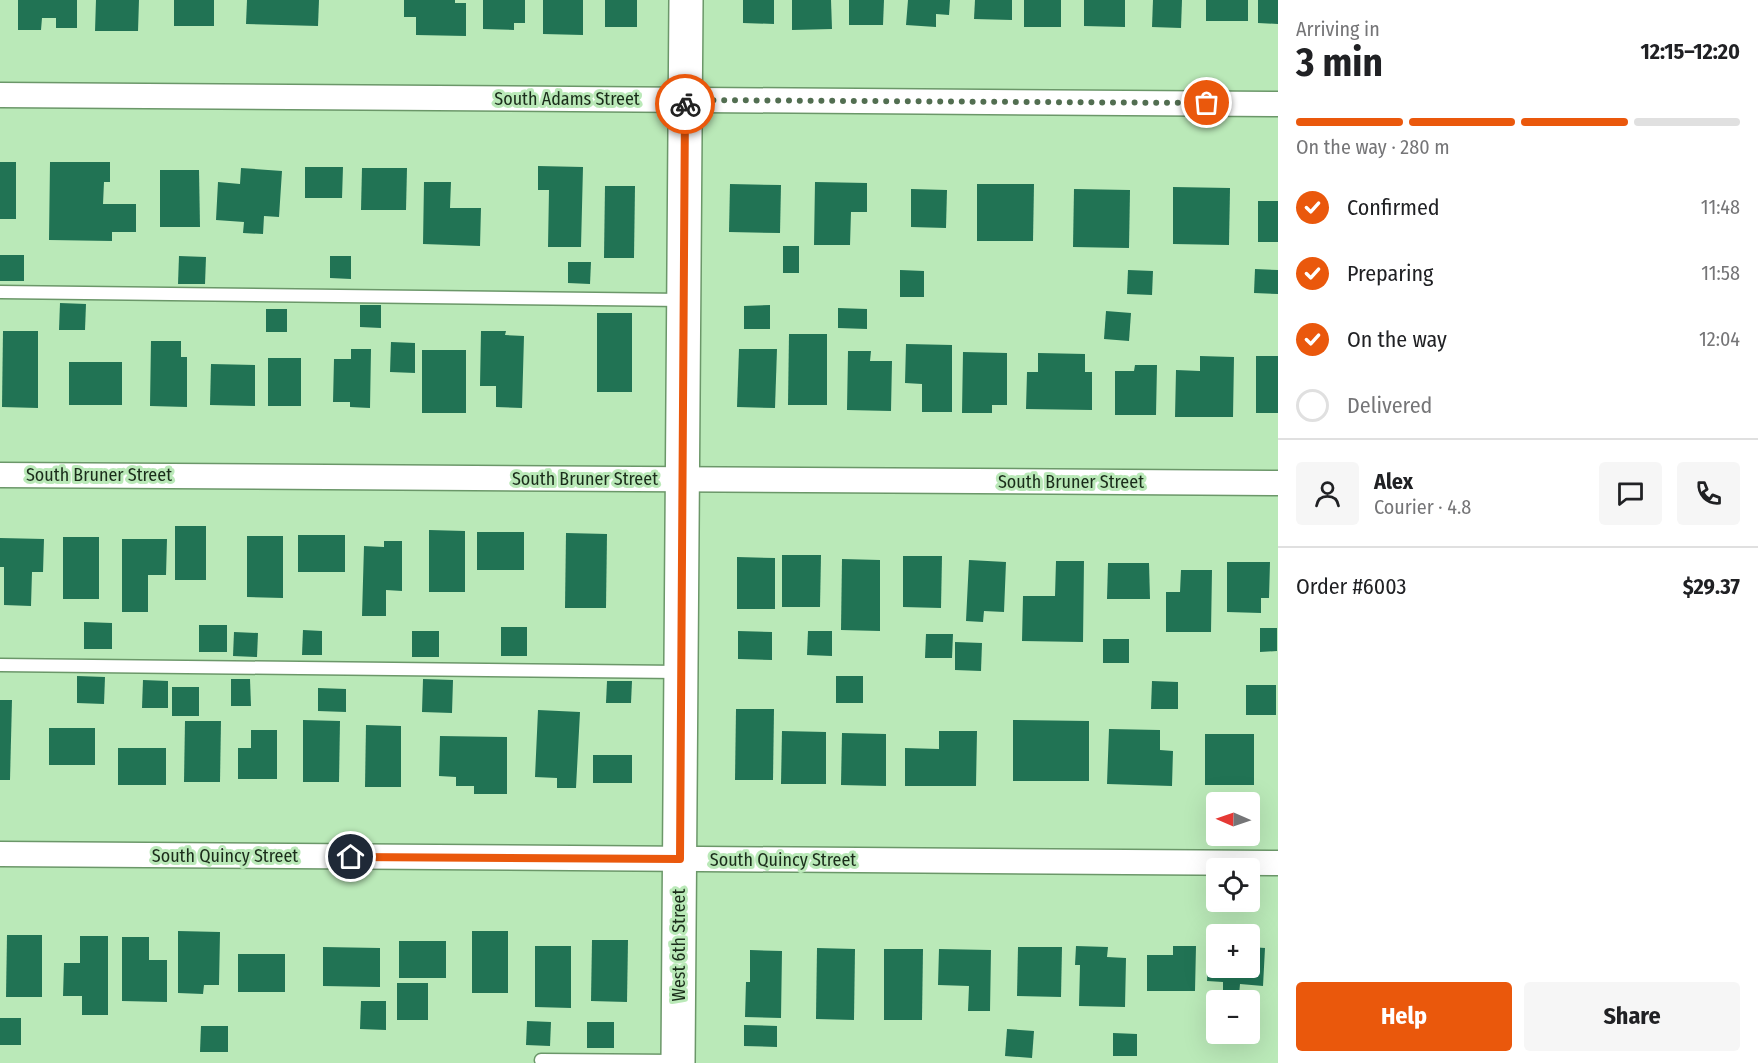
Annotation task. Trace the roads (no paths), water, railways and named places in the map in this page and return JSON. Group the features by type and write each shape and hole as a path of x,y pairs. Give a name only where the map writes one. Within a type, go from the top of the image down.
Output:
{"street":[{"name":"West 6th Street","path":"678,1062 686,0"},
{"name":"South Adams Street","path":"0,95 1278,104"},
{"name":"South Bruner Street","path":"0,475 1278,483"},
{"name":"South Quincy Street","path":"0,854 1278,863"}],"lane":[{"path":"0,292 684,300"},
{"path":"0,665 681,672"},
{"path":"541,1060 678,1062"}]}
